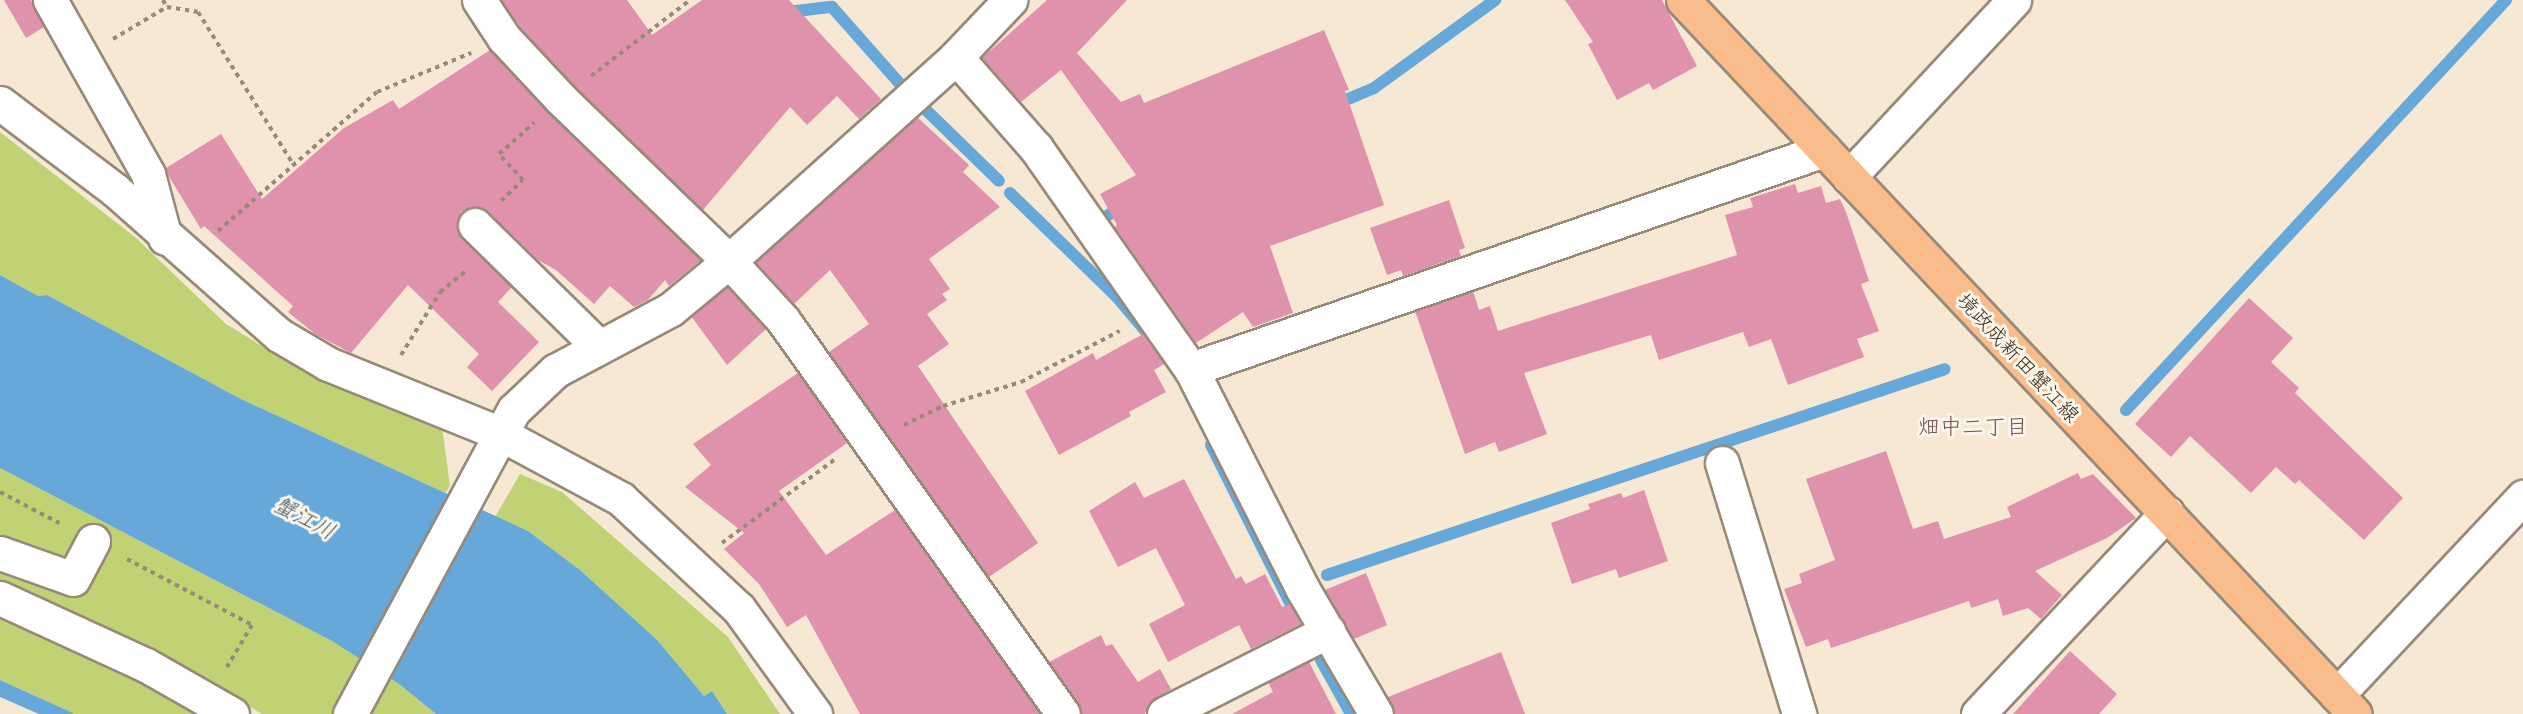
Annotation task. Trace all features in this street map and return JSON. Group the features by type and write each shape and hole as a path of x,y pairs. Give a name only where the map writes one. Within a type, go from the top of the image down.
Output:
{"main road":[{"name":"境政成新田蟹江線","path":"1683,0 2346,705"}],"street":[{"path":"50,0 148,174 177,248"},
{"path":"479,0 504,38 561,99 729,261 783,320 1063,714"},
{"path":"350,714 514,410 555,371 597,345 671,309 729,261 956,57 1010,0"},
{"path":"1849,177 2014,0"},
{"path":"956,57 1036,148 1191,369 1328,631 1376,714"},
{"path":"0,103 115,190 177,248 279,334 328,364 382,386 494,447 621,499 739,609 815,714"},
{"path":"1191,369 1824,150"},
{"path":"486,236 597,345"},
{"path":"1722,463 1799,714"},
{"path":"2346,705 2523,497"},
{"path":"1978,714 2167,513"},
{"path":"0,554 73,579 93,542"},
{"path":"0,598 146,665 232,714"},
{"path":"1164,714 1328,631"}],"path":[{"path":"163,0 166,7"},
{"path":"82,57 166,7 198,12 293,165"},
{"path":"177,248 293,165 377,92 504,38"},
{"path":"382,386 440,292 486,236"},
{"path":"693,565 868,439 943,406 1021,382 1125,329"},
{"path":"0,492 252,625 230,662"}],"green space":[{"path":"0,132 135,237 226,324 311,376 442,427 450,486 445,493 241,399 47,295 38,296 0,275"},
{"path":"0,468 332,641 399,684 436,714 262,714 226,692 0,586"},
{"path":"520,474 562,492 728,637 780,714 727,714 712,691 704,696 656,640 580,570 528,531 495,517"},
{"path":"0,612 135,676 202,714 75,714 0,680"}],"water":[{"name":"蟹江川","path":"0,275 38,296 47,295 241,399 528,531 580,570 657,640 704,696 712,691 727,714 436,714 399,684 332,641 0,468"},
{"path":"0,680 75,714 39,714 0,697"}],"building":[{"path":"4,0 31,0 44,27 26,38"},
{"path":"501,0 627,0 652,35 702,0 789,0 881,99 859,119 837,96 807,125 790,107 703,210 574,86 519,26"},
{"path":"1047,0 1127,0 1077,53 1121,102 1140,94 1144,103 1324,30 1349,90 1345,91 1384,205 1270,246 1293,313 1253,327 1243,312 1196,343 1115,227 1117,225 1100,194 1136,175 1061,70 1021,102 982,58"},
{"path":"1565,0 1662,0 1697,66 1653,90 1649,83 1617,100 1588,44 1593,42"},
{"path":"490,50 548,112 701,260 669,286 665,280 648,300 634,307 610,286 594,304 556,270 538,260 488,211 479,207 462,211 457,221 461,238 512,287 498,302 539,342 492,391 467,367 479,354 408,285 351,353 315,334 288,312 293,306 204,226 201,229 168,175 166,168 221,134 262,199 344,128 393,100 399,109"},
{"path":"917,117 969,165 963,172 1000,207 929,259 950,289 942,294 947,300 927,314 949,344 918,366 1038,543 989,577 829,352 869,324 830,270 794,304 756,262"},
{"path":"1795,184 1798,193 1821,186 1826,203 1840,199 1846,212 1869,281 1861,284 1879,331 1857,339 1864,357 1788,385 1771,339 1749,347 1743,332 1659,360 1651,335 1524,373 1547,434 1499,452 1495,442 1465,454 1415,311 1473,291 1479,310 1490,306 1498,331 1737,255 1725,215 1753,207 1750,198"},
{"path":"1449,200 1465,248 1459,250 1461,256 1403,276 1401,270 1387,275 1370,228"},
{"path":"727,287 766,329 727,365 691,316"},
{"path":"2249,298 2293,338 2271,362 2299,388 2295,393 2403,498 2364,540 2299,480 2295,484 2276,467 2251,493 2190,436 2171,457 2135,424"},
{"path":"1143,334 1164,364 1154,370 1166,392 1129,412 1131,416 1059,455 1025,391 1093,353 1096,360"},
{"path":"798,373 847,443 779,491 826,555 895,510 1040,714 860,714 806,615 787,627 759,584 724,549 744,533 685,487 711,465 693,444"},
{"path":"1886,451 1913,529 1938,521 1944,539 2011,517 2007,507 2078,473 2081,479 2093,474 2136,518 2107,538 2035,571 2062,595 2041,619 2028,608 2003,616 1998,599 1971,608 1969,601 1831,648 1828,639 1806,647 1784,589 1802,583 1799,574 1835,560 1806,479"},
{"path":"1184,479 1236,579 1241,576 1246,584 1265,574 1282,607 1290,604 1301,624 1251,649 1239,625 1168,662 1149,624 1185,605 1156,548 1118,567 1089,511 1135,482 1144,498"},
{"path":"1644,490 1668,561 1619,578 1616,569 1572,584 1551,523 1590,509 1588,504 1621,493 1623,498"},
{"path":"1366,573 1387,625 1354,639 1325,590"},
{"path":"1101,635 1106,646 1112,644 1138,682 1160,669 1171,689 1149,703 1145,714 1081,714 1078,703 1049,662"},
{"path":"2070,651 2117,694 2099,714 2013,714"},
{"path":"1501,652 1525,714 1395,714 1388,697"},
{"path":"1309,662 1336,714 1232,714 1273,692 1268,682"}],"waterway":[{"path":"1334,105 1374,88 1495,0"},
{"path":"2126,410 2506,0"},
{"path":"786,17 797,11 832,7 901,85"},
{"path":"925,109 999,181"},
{"path":"1010,193 1116,296 1148,334"},
{"path":"1102,219 1124,205"},
{"path":"1327,575 1945,369"},
{"path":"1211,445 1297,617"},
{"path":"1321,660 1351,714"}],"district":[{"name":"畑中二丁目","path":"1973,426"}]}
